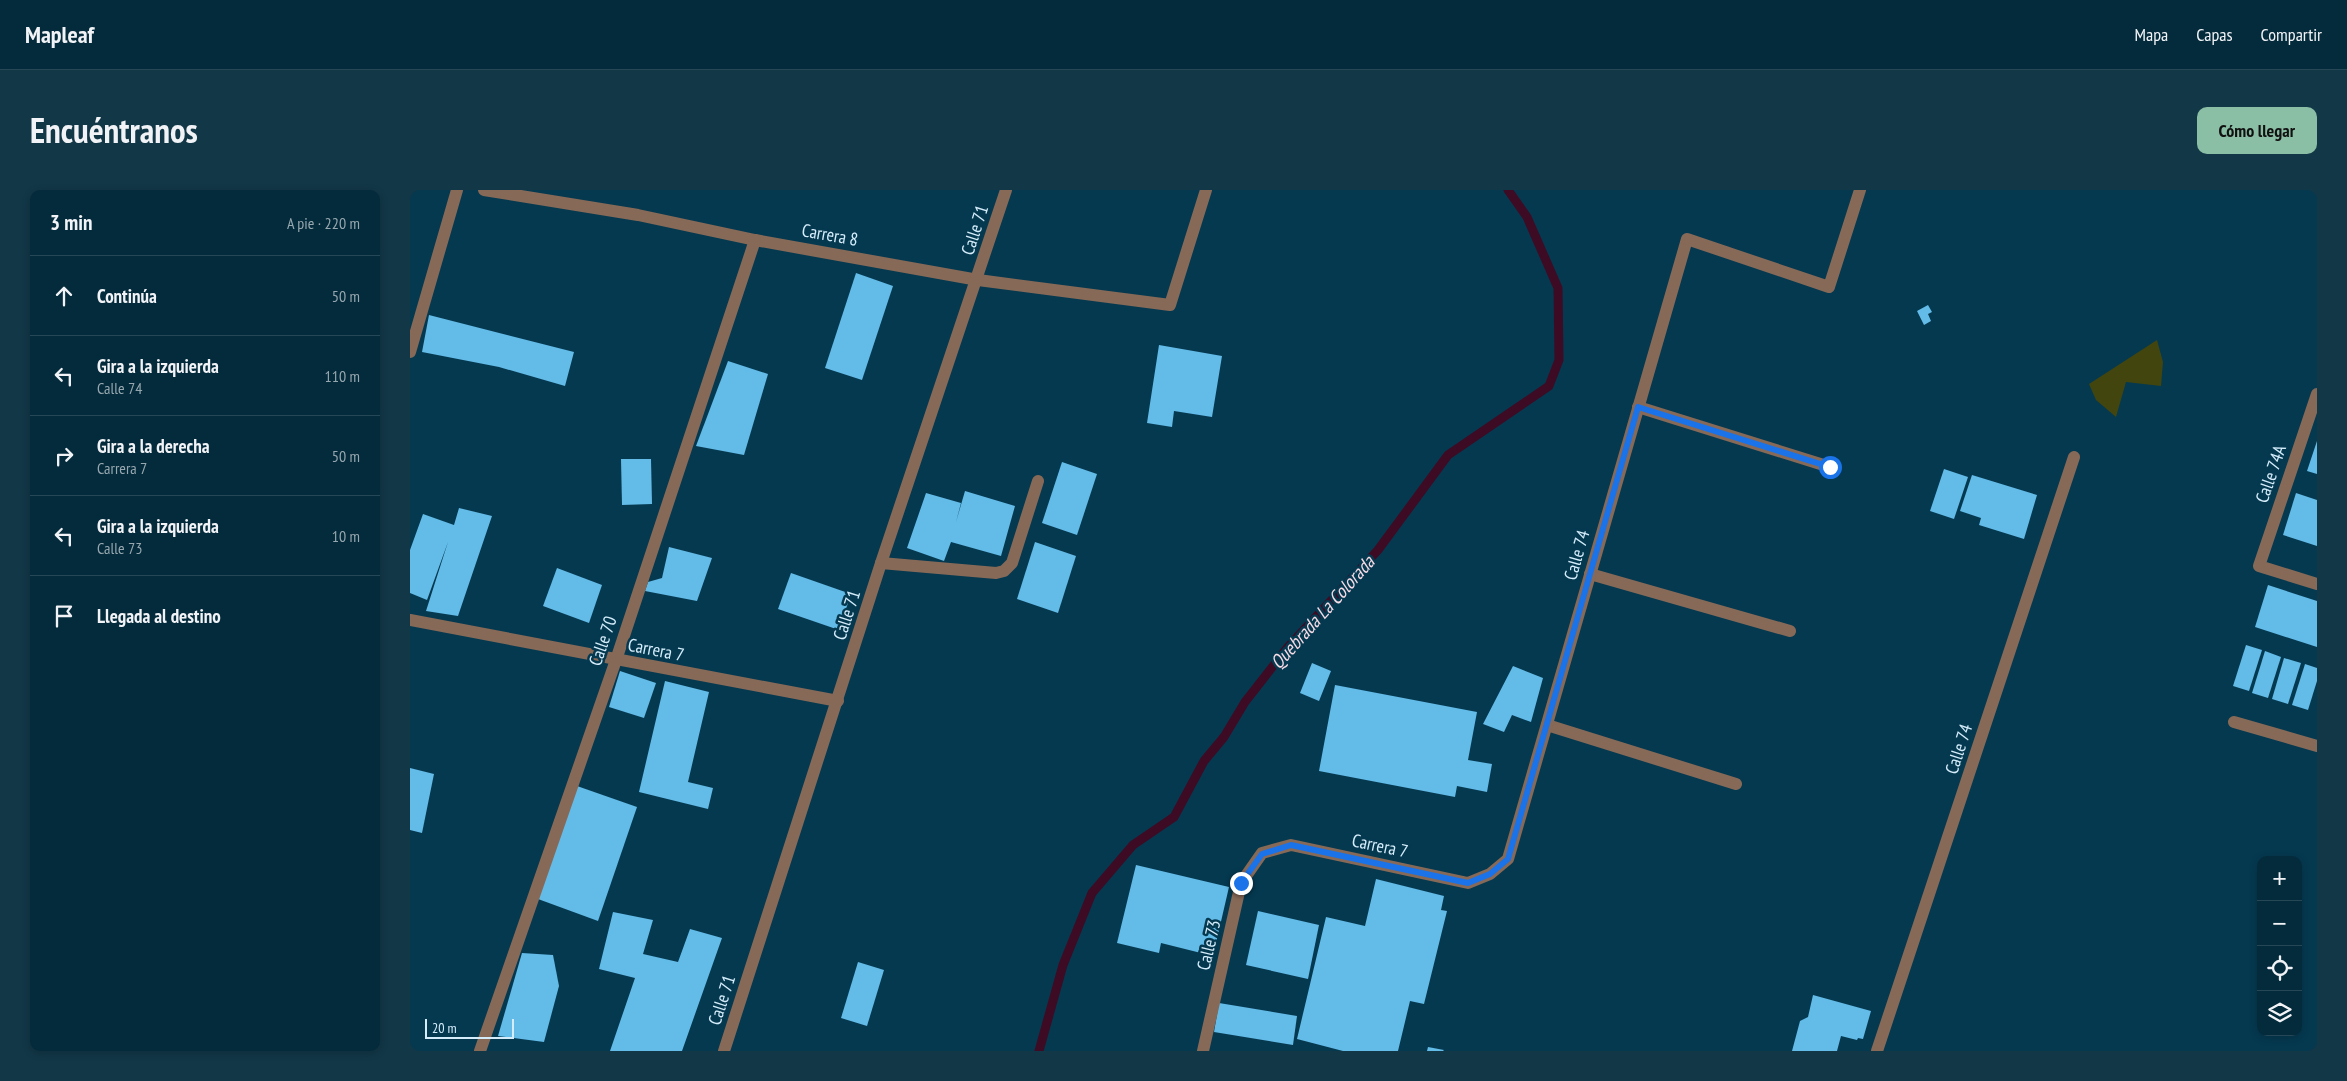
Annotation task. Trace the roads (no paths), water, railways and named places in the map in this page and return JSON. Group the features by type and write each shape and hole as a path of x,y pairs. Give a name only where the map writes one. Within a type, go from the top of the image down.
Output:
{"street":[{"path":"410,352 457,190"},
{"name":"Carrera 8","path":"484,190 638,215 755,240 978,280 1170,305 1206,190"},
{"name":"Calle 71","path":"724,1051 882,563 978,280 1006,190"},
{"name":"Calle 74","path":"1490,874 1508,859 1687,239 1830,287 1860,190"},
{"name":"Calle 70","path":"480,1051 616,660 755,240"},
{"name":"Calle 74A","path":"2317,394 2314,410 2259,566 2317,584"},
{"path":"1638,407 1830,467"},
{"name":"Calle 74","path":"1877,1051 2074,457"},
{"path":"882,563 996,573 1004,571 1012,563 1038,481"},
{"path":"1590,574 1790,631"},
{"name":"Carrera 7","path":"410,620 838,701"},
{"path":"2234,722 2317,746"},
{"path":"1546,725 1736,784"},
{"name":"Carrera 7","path":"1262,854 1291,845 1468,883 1490,874"},
{"name":"Calle 73","path":"1203,1051 1241,883 1262,854"}],"waterway":[{"name":"Quebrada La Colorada","path":"1039,1051 1063,965 1092,893 1133,845 1174,817 1204,761 1224,737 1245,702 1288,647 1378,550 1448,455 1549,386 1559,360 1558,288 1527,217 1508,190"}]}
